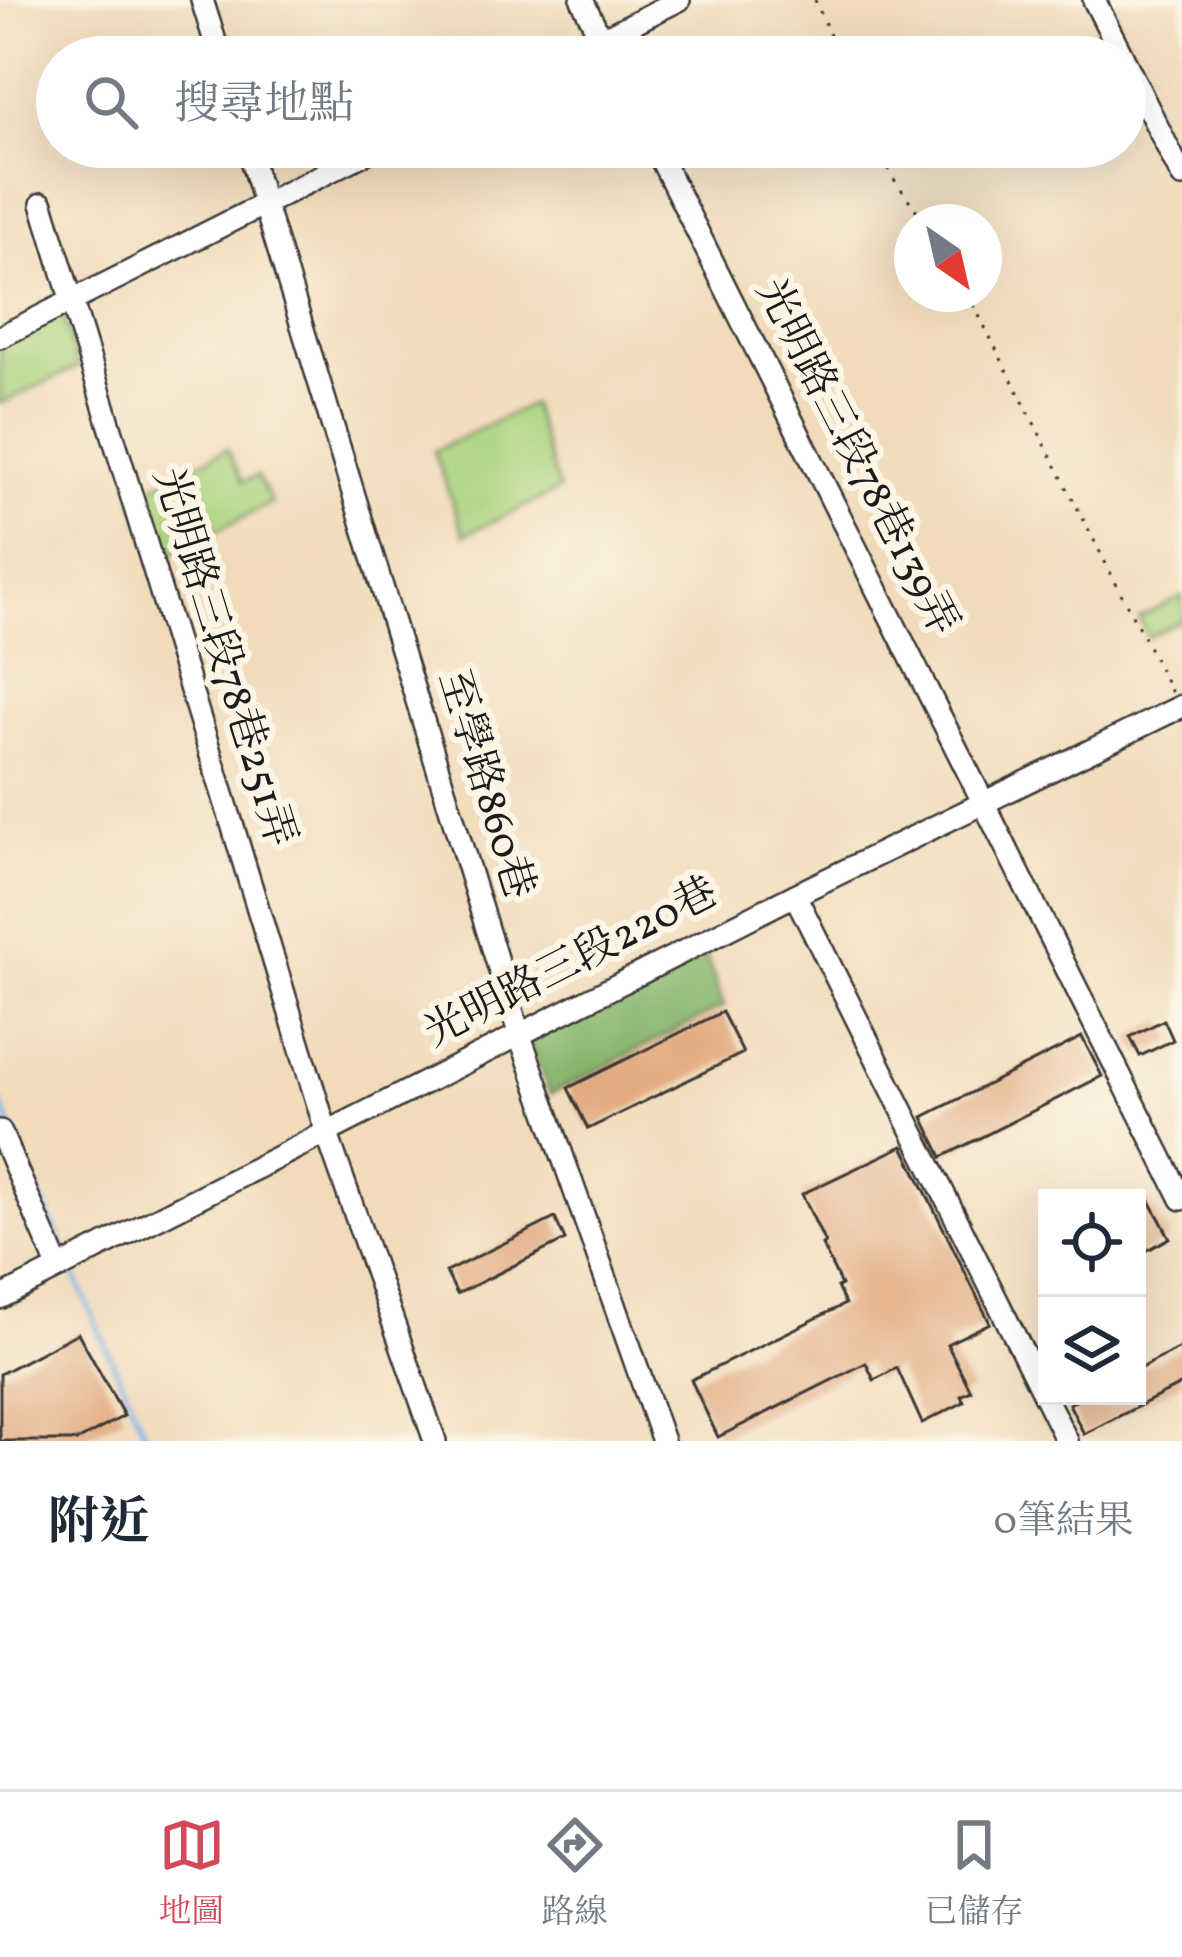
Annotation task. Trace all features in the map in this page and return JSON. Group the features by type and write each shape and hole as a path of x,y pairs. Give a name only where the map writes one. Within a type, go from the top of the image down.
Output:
{"street":[{"path":"202,0 213,36"},
{"path":"582,0 600,36"},
{"path":"625,36 679,0"},
{"path":"1094,0 1112,36"},
{"path":"1146,103 1182,176"},
{"name":"至學路860巷","path":"253,168 519,1034 663,1441"},
{"path":"0,337 334,168"},
{"name":"光明路三段78巷139弄","path":"666,168 1182,1199"},
{"name":"光明路三段78巷251弄","path":"42,204 327,1134 434,1441"},
{"name":"光明路三段220巷","path":"0,1298 795,895 1181,706"},
{"path":"795,895 1067,1441"},
{"path":"0,1131 58,1268"}],"path":[{"path":"815,0 830,36"},
{"path":"887,168 911,204"},
{"path":"977,312 1181,706"}],"green space":[{"path":"62,312 78,367 0,404 0,344"},
{"path":"531,404 559,490 464,535 434,451"},
{"path":"227,449 243,482 257,476 272,503 156,562 133,496"},
{"path":"1182,596 1182,620 1148,637 1139,618"},
{"path":"704,950 724,1006 550,1094 528,1038"}],"building":[{"path":"722,1012 743,1053 588,1129 568,1088"},
{"path":"1164,1020 1173,1040 1140,1056 1130,1037"},
{"path":"1082,1037 1102,1076 942,1157 923,1117"},
{"path":"903,1146 990,1323 947,1344 971,1391 961,1396 964,1402 922,1423 897,1368 874,1380 866,1363 718,1437 691,1380 845,1304 802,1194"},
{"path":"1150,1201 1170,1238 1146,1251 1146,1203"},
{"path":"555,1218 565,1240 457,1294 446,1272"},
{"path":"78,1333 124,1416 77,1441 0,1441 0,1374"},
{"path":"1182,1347 1182,1384 1146,1402 1146,1365"},
{"path":"1070,1405 1141,1405 1084,1434"}],"waterway":[{"path":"0,1101 66,1254"},
{"path":"76,1278 148,1441"}]}
